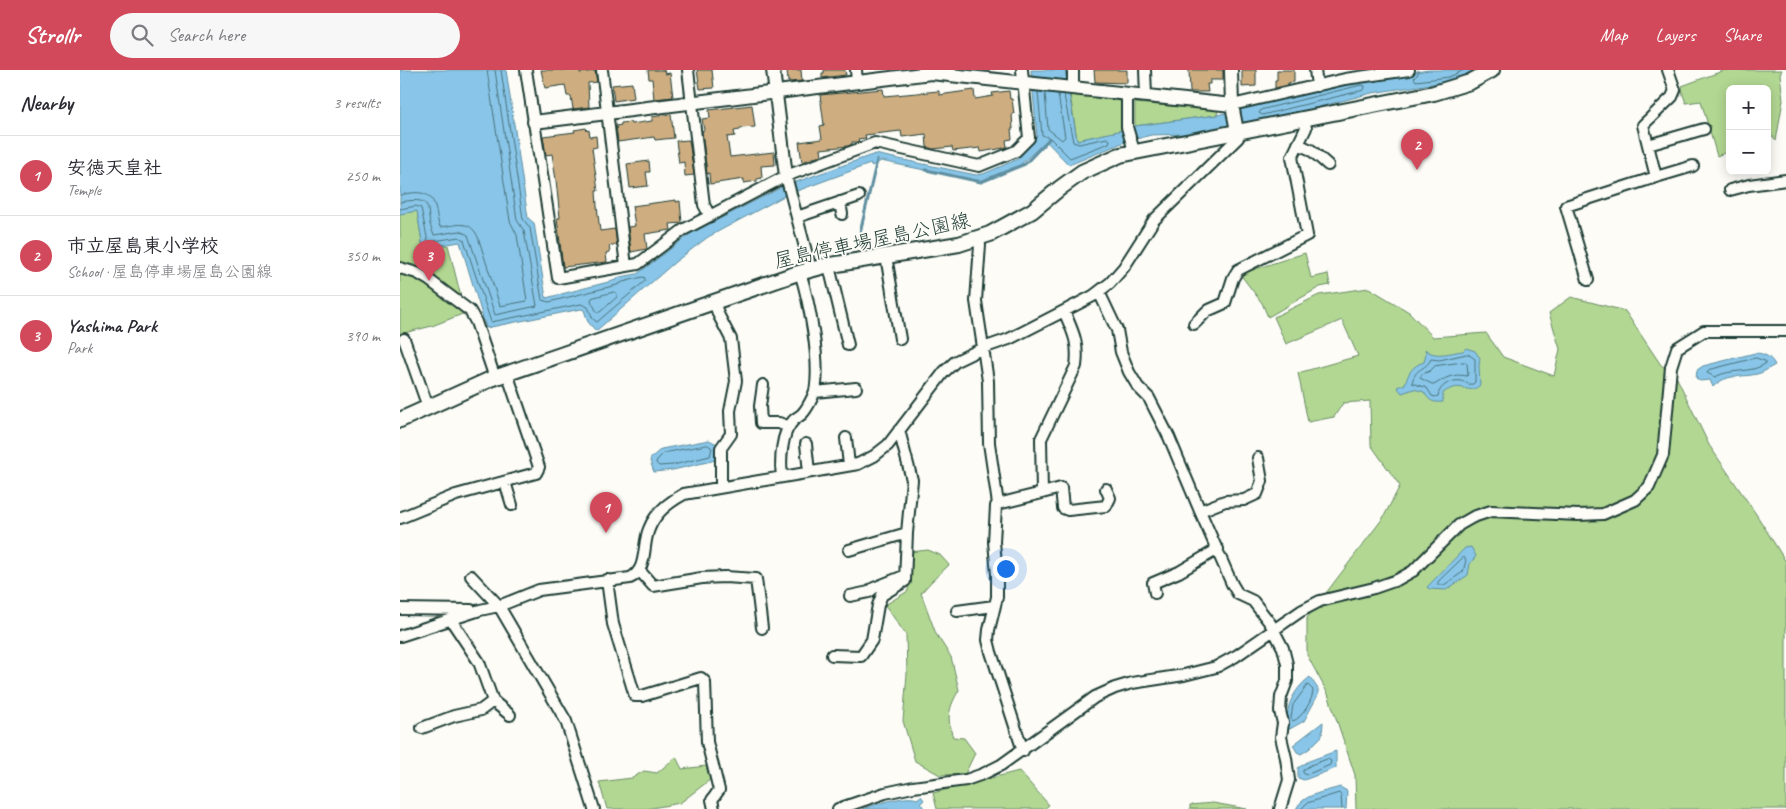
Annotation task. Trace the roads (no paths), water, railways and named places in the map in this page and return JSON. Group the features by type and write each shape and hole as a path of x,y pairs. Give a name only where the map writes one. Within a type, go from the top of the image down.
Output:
{"main road":[{"name":"屋島停車場屋島公園線","path":"400,420 501,376 806,271 952,245 977,238 1018,220 1082,172 1133,147 1237,131 1440,92 1470,82 1492,70"}],"street":[{"path":"526,70 558,278 638,264 677,234 710,216 787,180 874,143 979,166 1016,151 1029,138 1026,79"},
{"path":"602,70 626,266"},
{"path":"688,70 704,205 710,216"},
{"path":"773,70 787,180 797,216 806,271 815,348 815,392 802,414 791,422 789,426 782,445 782,477"},
{"path":"1071,88 1073,70"},
{"path":"1145,70 1146,96"},
{"path":"400,636 480,610 499,606 539,590 630,578 640,571 649,527 667,504 684,494 849,466 874,456 888,445 950,366 964,356 1009,339 1064,311 1100,292 1110,283 1124,267 1154,220 1238,138 1232,106 1231,70"},
{"path":"1315,70 1317,86"},
{"path":"534,122 776,92 856,76 937,72 1026,79 1071,88 1232,106 1356,77 1402,70"},
{"path":"1656,177 1643,125 1672,97 1675,90 1668,70"},
{"path":"1127,94 1127,127 1133,147"},
{"path":"1194,324 1207,311 1225,303 1238,270 1306,235 1292,157 1306,128 1304,118"},
{"path":"1648,145 1704,129"},
{"path":"1298,144 1311,150 1328,165"},
{"path":"1588,280 1566,206 1693,166"},
{"path":"1730,190 1749,185 1786,180"},
{"path":"797,216 859,196"},
{"path":"840,202 842,214"},
{"path":"977,238 980,245 976,301 990,400 989,443 998,504 996,506 994,542 997,597 988,640 1023,750"},
{"path":"886,256 900,339"},
{"path":"828,266 848,345"},
{"path":"400,268 430,280 470,311 501,376 539,467 536,473 452,497 400,518"},
{"path":"1100,292 1117,330 1121,352 1129,372 1138,387 1148,398 1169,437 1232,584 1238,594 1253,601 1270,623 1283,648 1287,664 1287,681 1280,697 1280,711 1283,723 1281,737 1289,780 1280,809"},
{"path":"714,302 731,339 736,381 730,411 731,434 721,448 721,487"},
{"path":"1042,493 1041,439 1076,366 1078,353 1074,334 1064,311"},
{"path":"838,809 885,793 966,780 1002,765 1096,697 1115,688 1216,667 1320,601 1374,588 1397,580 1414,571 1459,525 1473,517 1491,511 1578,516 1603,514 1635,500 1649,486 1663,456 1671,367 1677,348 1704,331 1786,331"},
{"path":"404,339 428,407"},
{"path":"763,385 760,423 779,423 789,426"},
{"path":"815,392 856,388"},
{"path":"832,655 861,656 872,640 878,605 882,595 905,581 906,533 912,480 898,430"},
{"path":"846,438 849,466"},
{"path":"806,444 809,472"},
{"path":"1200,511 1225,501 1244,500 1257,494 1262,480 1258,458"},
{"path":"505,482 512,506"},
{"path":"998,504 1061,488 1062,508 1068,510 1106,506 1110,498 1106,489"},
{"path":"849,550 906,533"},
{"path":"1155,593 1152,583 1179,572 1218,549"},
{"path":"640,571 653,586 702,578 756,579 762,628"},
{"path":"850,596 869,592 905,575"},
{"path":"470,576 499,606 566,721 594,809"},
{"path":"607,580 613,624 634,696 642,696 701,678 706,682 707,742 719,790 712,800 714,809"},
{"path":"957,611 994,606"},
{"path":"400,609 480,610"},
{"path":"451,620 479,662 493,701 510,715"},
{"path":"422,728 454,716 482,710 493,701"}],"water":[{"path":"400,70 506,70 528,218 534,223 546,298 637,274 690,234 782,187 875,154 976,175 983,174 1018,159 1037,136 1031,70 1065,70 1077,140 1135,126 1217,115 1361,80 1429,70 1476,70 1451,81 1372,93 1296,113 1226,128 1188,134 1151,135 1122,143 1069,165 1046,141 1020,165 983,180 973,180 881,161 872,166 870,164 786,195 708,237 675,262 596,331 588,322 584,310 581,309 486,328 460,242 423,248 417,211 400,214"},
{"path":"1466,348 1475,351 1480,358 1480,385 1475,388 1460,387 1450,389 1443,393 1443,402 1434,402 1424,392 1414,389 1402,393 1397,387 1405,384 1412,370 1424,362 1425,349 1433,354 1443,354 1463,351"},
{"path":"1755,353 1767,356 1775,365 1764,372 1723,380 1713,387 1710,380 1700,381 1696,378 1697,370 1703,366"},
{"path":"709,440 717,444 716,460 673,470 654,472 650,461 661,449"},
{"path":"1471,547 1476,556 1470,564 1468,575 1446,590 1429,589 1427,587 1465,548"},
{"path":"1310,677 1318,689 1318,695 1304,721 1288,730 1287,714 1291,700"},
{"path":"1323,722 1322,736 1309,749 1301,754 1297,752 1293,745"},
{"path":"1336,751 1336,768 1304,780 1298,778 1298,768 1309,761"},
{"path":"1340,787 1347,791 1346,809 1296,809 1299,804 1309,797"},
{"path":"921,796 924,800 921,803 924,809 862,809 905,798 917,799"}],"waterway":[{"path":"926,170 981,182 1025,164 1049,139"},
{"path":"859,237 877,160"}],"place":[{"name":"市立屋島東小学校","path":"1417,170"},
{"name":"Yashima Park","path":"429,281"},
{"name":"安徳天皇社","path":"606,533"}]}
